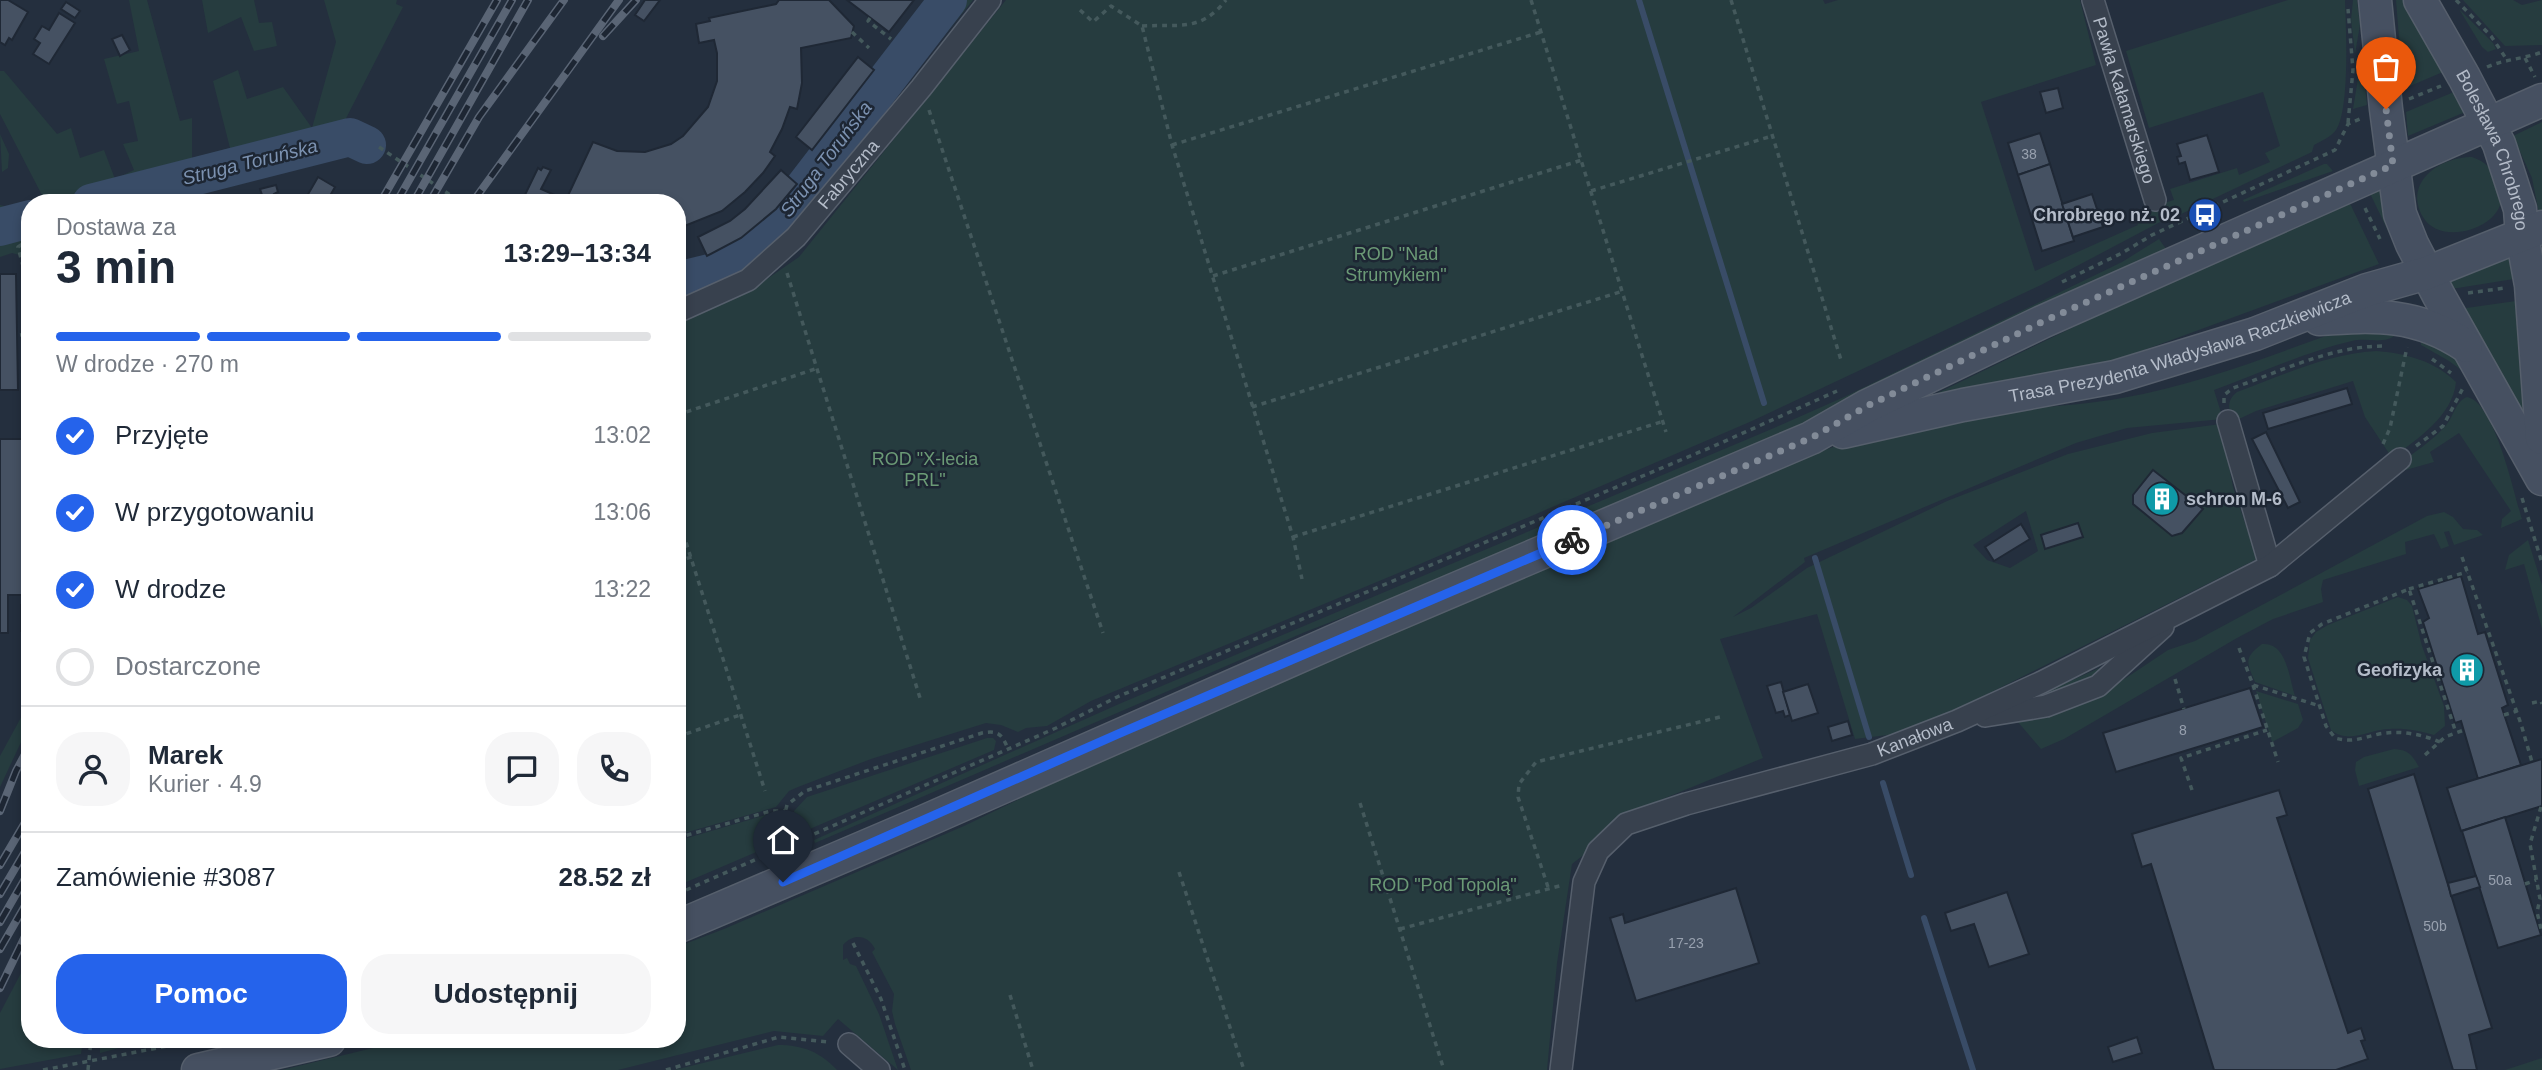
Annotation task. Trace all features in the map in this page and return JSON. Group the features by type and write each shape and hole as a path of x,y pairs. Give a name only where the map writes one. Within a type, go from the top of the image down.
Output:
{"main road":[{"path":"2375,0 2400,214 2412,244 2466,346 2542,479"},
{"name":"Bolesława Chrobrego","path":"2420,0 2488,122 2512,181 2520,209 2532,232 2531,285 2542,438"},
{"name":"Trasa Prezydenta Władysława Raczkiewicza","path":"686,923 1332,642 1811,438 1867,406 2042,322 2352,182 2542,100"},
{"name":"Trasa Prezydenta Władysława Raczkiewicza","path":"1811,438 1963,405 2115,377 2255,334 2367,290 2433,284 2532,232"},
{"path":"2286,321 2377,315 2405,339 2449,334 2466,346"},
{"path":"198,1070 294,1048"}],"street":[{"name":"Fabryczna","path":"686,308 748,280 796,237 921,88 990,0"},
{"name":"Pawła Kałamarskiego","path":"2093,0 2155,200"},
{"path":"2228,421 2270,566"},
{"name":"Kanałowa","path":"1561,1070 1584,882 1598,851 1626,824 1686,804 1872,754 1957,721 2042,682 2270,566 2390,454"},
{"path":"1957,721 2046,706 2098,686 2177,613"},
{"path":"849,1044 879,1070"}],"path":[{"path":"1080,10 1093,22 1111,6 1142,26 1199,23 1217,11 1226,0"},
{"path":"1531,0 1666,432"},
{"path":"1731,0 1841,360"},
{"path":"2061,282 2122,253 2152,235 2335,150 2348,124 2353,70 2349,0"},
{"path":"2456,0 2491,36 2507,60"},
{"path":"870,18 868,21 891,39"},
{"path":"1142,26 1172,145 1293,537 1302,579"},
{"path":"852,32 869,48"},
{"path":"1172,145 1541,32"},
{"path":"2348,124 2507,60 2542,52"},
{"path":"921,88 1103,633"},
{"path":"1591,191 1772,136"},
{"path":"379,146 449,194"},
{"path":"2335,150 2382,243"},
{"path":"1213,276 1582,160"},
{"path":"780,251 921,701"},
{"path":"2433,284 2531,285"},
{"path":"1252,407 1623,291"},
{"path":"2405,339 2390,428 2390,454 2443,426 2466,383"},
{"path":"2228,421 2224,396 2233,388 2331,353 2359,346 2389,346"},
{"path":"2431,358 2455,375"},
{"path":"686,412 818,368"},
{"path":"686,890 1056,728 1117,697 1690,456 1843,388"},
{"path":"1293,537 1664,421"},
{"path":"686,540 765,791"},
{"path":"686,559 692,557"},
{"path":"2462,557 2517,711 2532,762"},
{"path":"2440,741 2404,732 2382,733 2345,741 2330,733 2304,657 2310,633 2322,624 2409,589 2467,572"},
{"path":"2409,589 2456,733"},
{"path":"2239,648 2278,762"},
{"path":"2175,679 2184,709"},
{"path":"2253,685 2320,706"},
{"path":"2532,703 2541,701 2542,704"},
{"path":"2504,715 2517,711"},
{"path":"686,734 740,715"},
{"path":"1548,887 1518,797 1519,784 1536,762 1724,716"},
{"path":"2192,790 2181,758 2267,730"},
{"path":"2425,755 2445,737 2464,730"},
{"path":"788,829 785,811 792,799 805,791 982,733 995,731 1001,734 1009,748"},
{"path":"1360,803 1444,1070"},
{"path":"2540,807 2530,844 2540,900 2536,912 2542,933"},
{"path":"686,835 771,811 785,811"},
{"path":"1179,872 1244,1070"},
{"path":"2525,884 2536,880"},
{"path":"1400,929 1548,887 1584,882"},
{"path":"853,943 881,999 905,1070"},
{"path":"1010,995 1032,1070"},
{"path":"666,1070 779,1037 849,1044"},
{"path":"88,1070 90,1048"},
{"path":"43,1070 157,1048"}],"green space":[{"path":"129,0 147,0 180,121 192,118 192,158 230,148 213,81 238,70 247,99 283,87 312,128 336,42 324,0 397,0 396,4 403,7 338,134 102,194 41,194 0,114 0,71 4,71 57,134 71,128 80,158 104,150 115,179 134,170 123,144 138,141 129,101 117,104 104,59 139,51"},
{"path":"202,0 254,0 259,23 272,22 277,46 254,51 241,17 208,33"},
{"path":"935,0 973,0 770,250 755,232 779,213 884,63 912,35"},
{"path":"1006,0 1823,0 1825,4 1838,0 2080,0 2096,65 1981,102 2035,271 2138,225 2135,216 2157,207 2162,221 2041,285 1752,421 1420,564 1091,701 1047,726 1026,728 1018,732 1001,725 986,723 871,759 798,787 789,791 776,807 686,832 686,320 767,279 799,257"},
{"path":"2288,0 2345,0 2345,87 2336,130 2314,145 2312,152 2179,215 2170,214 2164,203 2174,200 2170,189 2237,168 2239,175 2270,162 2265,153 2280,146 2263,92 2149,128 2126,51"},
{"path":"2353,0 2357,0 2360,25 2355,54 2351,20"},
{"path":"2396,0 2412,0 2450,69 2403,89"},
{"path":"2463,0 2513,0 2522,5 2542,0 2542,45 2505,46"},
{"path":"2459,9 2496,49 2488,52 2482,47"},
{"path":"2362,54 2367,105 2353,109"},
{"path":"2461,89 2470,110 2408,136 2406,112"},
{"path":"2542,122 2542,211 2539,213 2532,178 2513,136"},
{"path":"0,134 9,154 8,168 2,172"},
{"path":"2472,157 2485,163 2493,173 2501,195 2499,208 2482,225 2470,230 2443,231 2432,226 2423,217 2418,204 2421,183 2428,174 2448,161"},
{"path":"2324,164 2333,171 2244,202 2243,200"},
{"path":"2381,179 2400,256 2366,185"},
{"path":"2346,195 2379,264 2106,364 1919,402"},
{"path":"0,205 21,210 21,256 12,253 0,257"},
{"path":"2159,239 2166,249 2144,263 1857,401 1426,585 1305,632 815,843 814,840 1119,704 1844,397 2122,262"},
{"path":"2512,256 2514,279 2445,290 2442,282"},
{"path":"2516,301 2527,418 2525,419 2459,309"},
{"name":"ROD \"Pod Topolą\"","path":"2350,327 2398,333 2388,339 2352,341 2318,351 2214,390 2223,419 2127,428 2076,443 1804,558 1805,562 1733,617 1751,608 1807,568 1947,501 2068,454 2152,433 2221,424 2233,487 2257,559 1912,732 1855,739 1817,614 1720,639 1763,758 1653,803 1572,864 1557,963 1547,1070 911,1070 892,1011 894,994 872,952 875,949 872,944 865,938 856,937 843,945 843,960 847,958 850,964 856,966 879,1014 898,1070 838,1019 823,1036 774,1031 618,1070 282,1070 373,1048 686,1048 686,944 964,826 1158,732 1816,453 1926,422 2122,398 2180,385","holes":["2026,511 2038,551 2010,568 1987,560 1973,545"]},
{"path":"2421,338 2444,345 2483,386 2421,345"},
{"path":"2376,351 2419,359 2456,382 2448,406 2441,416 2392,458 2365,417 2353,381 2232,419 2229,404 2237,392 2323,361"},
{"path":"2467,397 2477,403 2495,431 2522,519 2501,528 2502,519 2511,511 2459,433 2430,452 2434,462 2402,471 2397,465 2441,430 2458,405"},
{"path":"2444,512 2453,517 2463,529 2477,530 2483,535 2454,545 2449,531 2444,532 2449,546 2441,549 2434,534 2405,542 2406,554 2323,580 2323,602 2273,619 2064,739 2041,749 2017,721 2075,703 2126,678 2168,650 2195,641 2427,516"},
{"path":"2528,540 2542,585 2542,629 2524,564 2505,570 2509,555"},
{"path":"2398,597 2407,600 2412,606 2422,646 2444,706 2445,726 2434,735 2396,729 2352,736 2338,734 2331,730 2308,658 2310,640 2316,632 2328,625"},
{"path":"2262,644 2270,645 2282,655 2295,696 2255,682 2248,661"},
{"path":"2106,665 2072,693 2016,705"},
{"path":"2256,691 2298,704 2303,720 2298,728 2272,742"},
{"path":"21,718 21,742 0,787 0,756"},
{"path":"987,738 996,741 994,750 686,882 686,838 769,814 777,829 790,829 796,825 794,811 807,797"},
{"path":"2394,749 2410,754 2419,767 2359,786 2356,762 2364,757"},
{"path":"21,973 21,1048 82,1048 81,1054 0,1069 0,1013"},
{"path":"778,1045 795,1046 810,1051 824,1058 837,1070 674,1070"},
{"path":"100,1048 119,1048 100,1053"},
{"path":"2542,1058 2542,1070 2505,1070"}],"building":[{"path":"0,0 8,0 28,12 12,40 9,38 5,45 0,42"},
{"path":"645,0 660,0 644,21 635,15"},
{"path":"779,0 829,0 854,26 851,38 801,48 802,83 797,109 790,107 770,152 775,156 745,192 722,211 686,225 686,194 569,194 593,142 617,151 645,152 671,144 683,136 708,107 717,81 717,53 714,40 699,43 696,24 710,21 709,18 776,4"},
{"path":"847,0 914,0 889,32"},
{"path":"66,2 80,11 75,18 61,9"},
{"path":"59,13 75,23 49,64 33,54 40,43 34,39 42,26 49,30"},
{"path":"122,35 130,50 120,56 112,39"},
{"path":"858,57 874,70 812,150 796,137"},
{"path":"2058,88 2063,108 2046,113 2040,92"},
{"path":"2040,133 2050,164 2018,175 2008,143"},
{"path":"2207,135 2219,172 2190,180 2185,162 2179,164 2177,157 2181,156 2177,144"},
{"path":"2050,164 2074,241 2042,251 2018,175"},
{"path":"543,167 551,170 541,189 552,194 525,194 538,168 541,170"},
{"path":"781,170 797,184 776,209 741,238 707,256 698,237 730,221 745,209"},
{"path":"318,177 335,187 331,194 308,194"},
{"path":"276,185 278,192 262,194 260,189"},
{"path":"2092,194 2103,227 2073,237 2062,204"},
{"path":"0,274 16,274 18,390 0,390"},
{"path":"2347,388 2352,404 2268,429 2263,413"},
{"path":"2266,432 2300,502 2288,508 2252,439"},
{"path":"0,439 21,439 21,595 8,595 8,633 0,633"},
{"name":"schron M-6","path":"2153,470 2203,509 2182,533 2172,536 2133,504 2133,495"},
{"path":"2078,523 2083,537 2045,549 2041,535"},
{"path":"2021,524 2030,539 1994,561 1985,547"},
{"name":"Geofizyka","path":"2461,576 2478,634 2485,632 2508,705 2502,708 2521,765 2478,779 2461,721 2455,723 2423,622 2429,618 2418,589"},
{"path":"1781,682 1790,715 1785,717 1783,711 1776,713 1767,686"},
{"path":"1808,684 1818,713 1792,721 1783,692"},
{"path":"2250,688 2263,727 2116,772 2103,733"},
{"path":"1848,721 1852,735 1832,741 1828,727"},
{"path":"2542,759 2542,806 2461,831 2447,788"},
{"path":"2414,774 2492,1028 2469,1035 2477,1070 2453,1070 2368,789"},
{"path":"2279,790 2287,815 2277,818 2348,1033 2361,1028 2365,1040 2361,1041 2368,1059 2336,1070 2214,1070 2151,864 2142,867 2132,834"},
{"path":"2505,817 2541,935 2498,948 2462,831"},
{"path":"2476,876 2480,887 2451,896 2448,883"},
{"path":"1736,888 1759,963 1636,1001 1610,918 1623,914 1625,923"},
{"path":"2007,892 2029,954 1989,967 1974,924 1951,931 1945,913"},
{"path":"2137,1037 2142,1053 2113,1062 2108,1047"}],"waterway":[{"name":"Struga Toruńska","path":"686,279 726,269 778,221 948,0"},
{"path":"1639,0 1764,403"},
{"name":"Struga Toruńska","path":"126,194 350,137 367,145"},
{"name":"Struga Toruńska","path":"0,227 21,221"},
{"path":"1815,558 1869,737"},
{"path":"1883,783 1911,875"},
{"path":"1924,918 1973,1070"}],"railway":[{"path":"385,194 497,0"},
{"path":"401,194 512,0"},
{"path":"418,194 528,0"},
{"path":"434,194 479,117 564,0"},
{"path":"479,194 619,0"},
{"path":"603,36 636,0"},
{"path":"0,811 21,762"},
{"path":"0,865 21,829"},
{"path":"0,894 21,858"},
{"path":"0,922 21,886"},
{"path":"0,949 21,913"},
{"path":"0,988 21,945"}],"way so far":[{"path":"1572,540 1811,438 1867,406 2042,322 2393,165 2386,109"}],"place":[{"name":"Chrobrego nż. 02","path":"2205,215"},
{"name":"schron M-6","path":"2162,499"},
{"name":"Geofizyka","path":"2467,670"}],"route":[{"path":"783,882 1118,734 1572,540"}],"park label":[{"name":"ROD \"Nad Strumykiem\"","path":"1396,264"},
{"name":"ROD \"X-lecia PRL\"","path":"925,469"}]}
